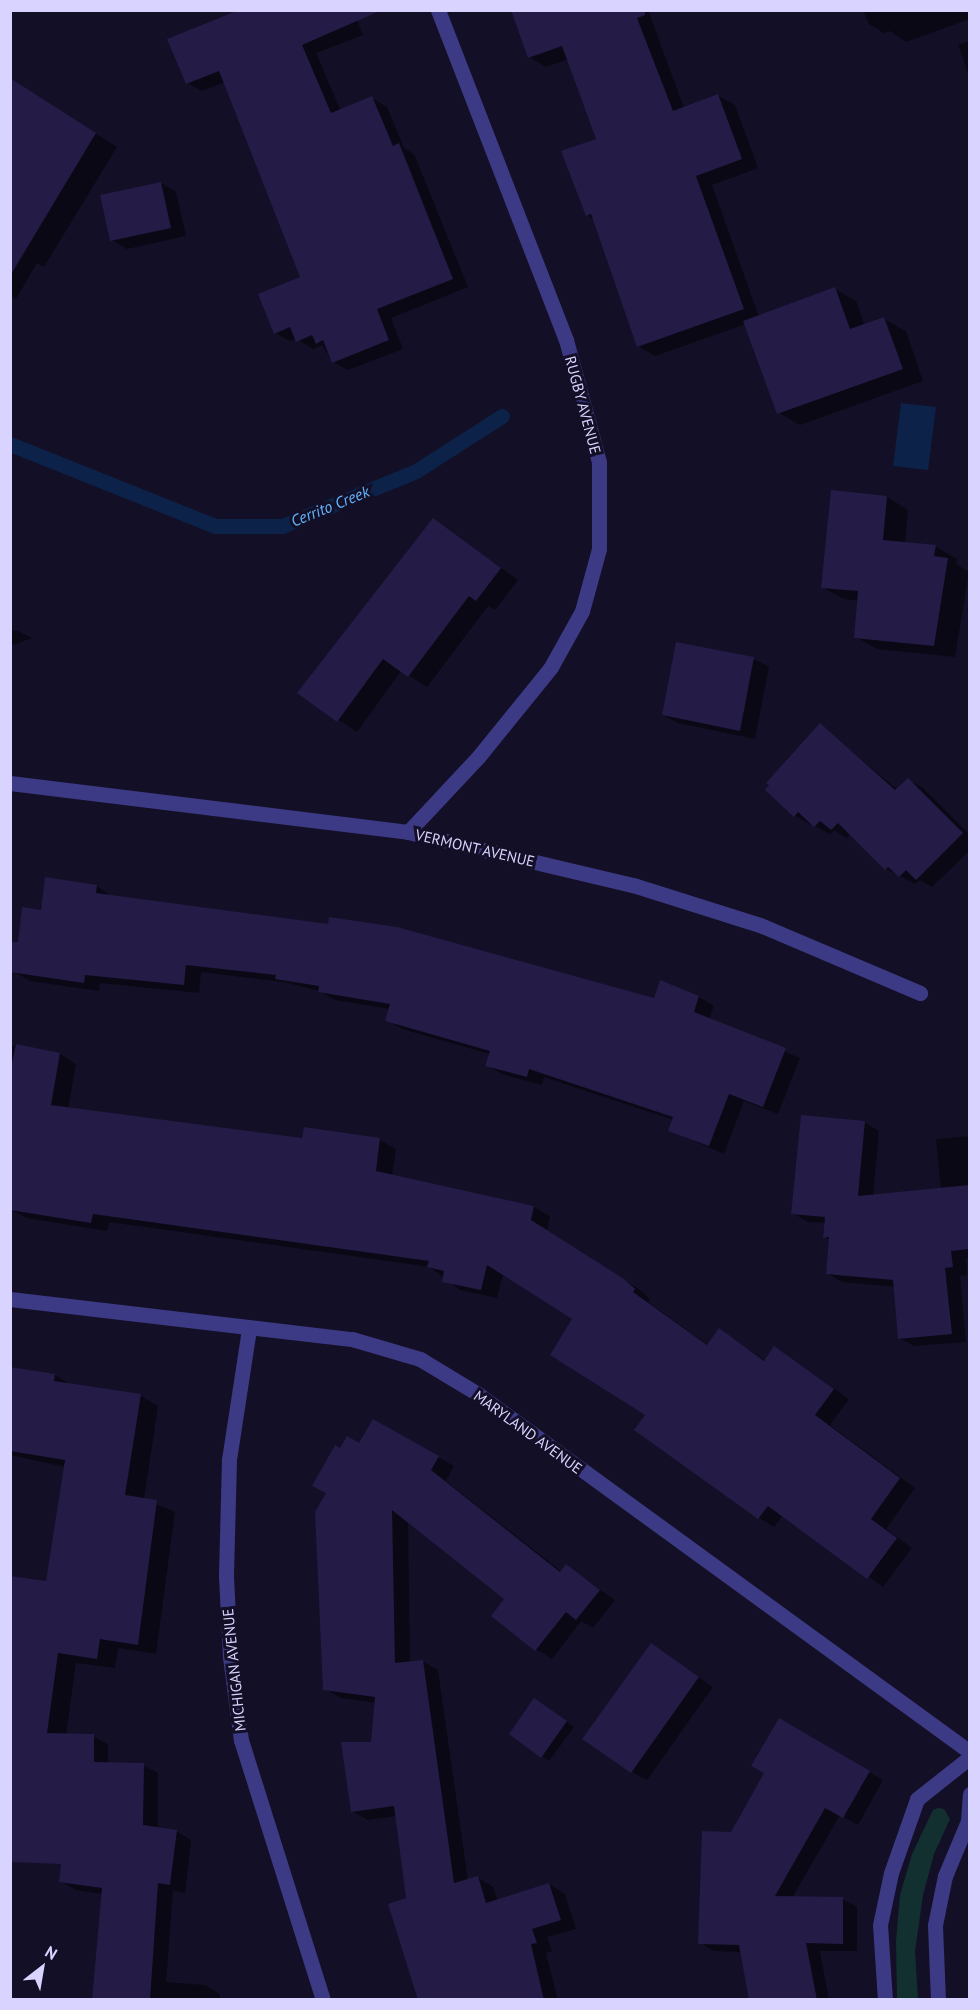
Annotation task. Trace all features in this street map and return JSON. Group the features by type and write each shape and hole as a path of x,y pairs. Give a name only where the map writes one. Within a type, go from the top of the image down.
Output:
{"street":[{"name":"RUGBY AVENUE","path":"408,832 479,756 551,667 582,611 599,549 599,462 566,340 438,10"},
{"name":"VERMONT AVENUE","path":"10,783 408,832 633,885 760,925 920,993"},
{"name":"MARYLAND AVENUE","path":"10,1299 249,1329 352,1339 420,1359 478,1394 969,1755"},
{"name":"MICHIGAN AVENUE","path":"249,1329 229,1460 226,1576 230,1657 241,1740 323,2000"},
{"path":"885,2000 880,1925 895,1863 917,1799 969,1755"},
{"path":"938,2000 934,1983 935,1925 945,1876 968,1821 969,1794"}],"green space":[{"path":"944,1809 950,1819 934,1854 923,1895 915,1951 918,1999 897,1999 896,1941 900,1895 912,1854 933,1810"}],"water":[{"path":"901,403 936,407 928,470 893,466"}],"building":[{"path":"239,10 382,10 302,45 331,113 372,96 393,146 399,143 453,279 377,309 389,340 332,363 323,340 316,344 312,335 296,342 290,327 274,334 258,294 300,277 219,71 186,84 167,39"},
{"path":"511,10 645,10 645,15 637,18 673,111 718,94 742,159 696,176 744,309 637,347 591,214 586,216 561,151 596,139 562,46 528,58"},
{"path":"10,78 96,133 10,276"},
{"path":"161,182 171,228 110,241 100,195"},
{"path":"835,287 850,329 884,317 903,369 777,414 743,321"},
{"path":"831,490 887,496 883,540 936,545 934,556 948,558 934,646 854,638 858,591 821,588"},
{"path":"433,518 501,568 476,601 469,596 408,677 383,659 337,722 297,693"},
{"path":"676,642 754,657 740,731 662,715"},
{"path":"820,723 895,790 908,778 963,833 916,880 906,870 899,877 888,867 885,870 838,823 831,830 820,821 814,827 798,812 794,817 765,790 769,785 766,783"},
{"path":"45,877 97,885 96,893 328,924 329,917 397,927 654,998 660,980 699,996 694,1012 786,1048 763,1107 729,1094 709,1146 668,1131 673,1117 529,1069 527,1077 485,1066 490,1051 385,1021 390,1004 318,992 319,986 275,979 276,975 186,965 184,985 85,975 84,983 10,972 10,942 18,942 22,907 41,910"},
{"path":"16,1044 60,1053 51,1105 302,1138 304,1127 380,1138 376,1171 534,1206 531,1220 624,1279 635,1289 633,1292 707,1345 719,1328 764,1361 774,1346 834,1389 815,1415 900,1478 871,1519 897,1538 867,1579 768,1506 758,1519 634,1430 645,1415 550,1355 572,1319 487,1265 481,1290 442,1282 444,1271 427,1267 429,1261 93,1214 91,1223 10,1210 10,1072"},
{"path":"801,1115 865,1121 858,1196 969,1185 969,1249 951,1251 953,1267 945,1268 952,1334 898,1339 893,1280 826,1274 829,1237 823,1238 825,1217 791,1214"},
{"path":"10,1367 55,1374 54,1381 141,1394 125,1495 157,1500 138,1645 100,1639 97,1659 58,1653 47,1733 94,1734 94,1762 144,1763 143,1825 177,1830 170,1885 158,1883 150,2000 92,2000 102,1888 59,1882 61,1864 10,1862 10,1576 46,1581 65,1460 10,1451"},
{"path":"373,1419 439,1456 431,1470 560,1572 566,1564 600,1590 576,1620 566,1612 535,1651 491,1616 504,1599 392,1510 395,1663 423,1660 454,1883 478,1876 486,1903 549,1883 561,1920 532,1929 537,1943 531,1944 544,2000 418,2000 388,1904 406,1898 394,1806 351,1812 341,1742 371,1742 375,1697 323,1690 315,1512 326,1493 312,1486 335,1445 340,1448 347,1436 359,1443"},
{"path":"651,1643 699,1677 631,1773 582,1739"},
{"path":"534,1698 567,1721 541,1758 509,1734"},
{"path":"779,1718 870,1771 843,1818 825,1808 775,1896 843,1897 843,1944 806,1943 817,2000 749,2000 739,1945 698,1944 702,1831 731,1832 764,1773 751,1766"}],"waterway":[{"name":"Cerrito Creek","path":"10,444 215,526 282,526 416,471 502,416"}]}
